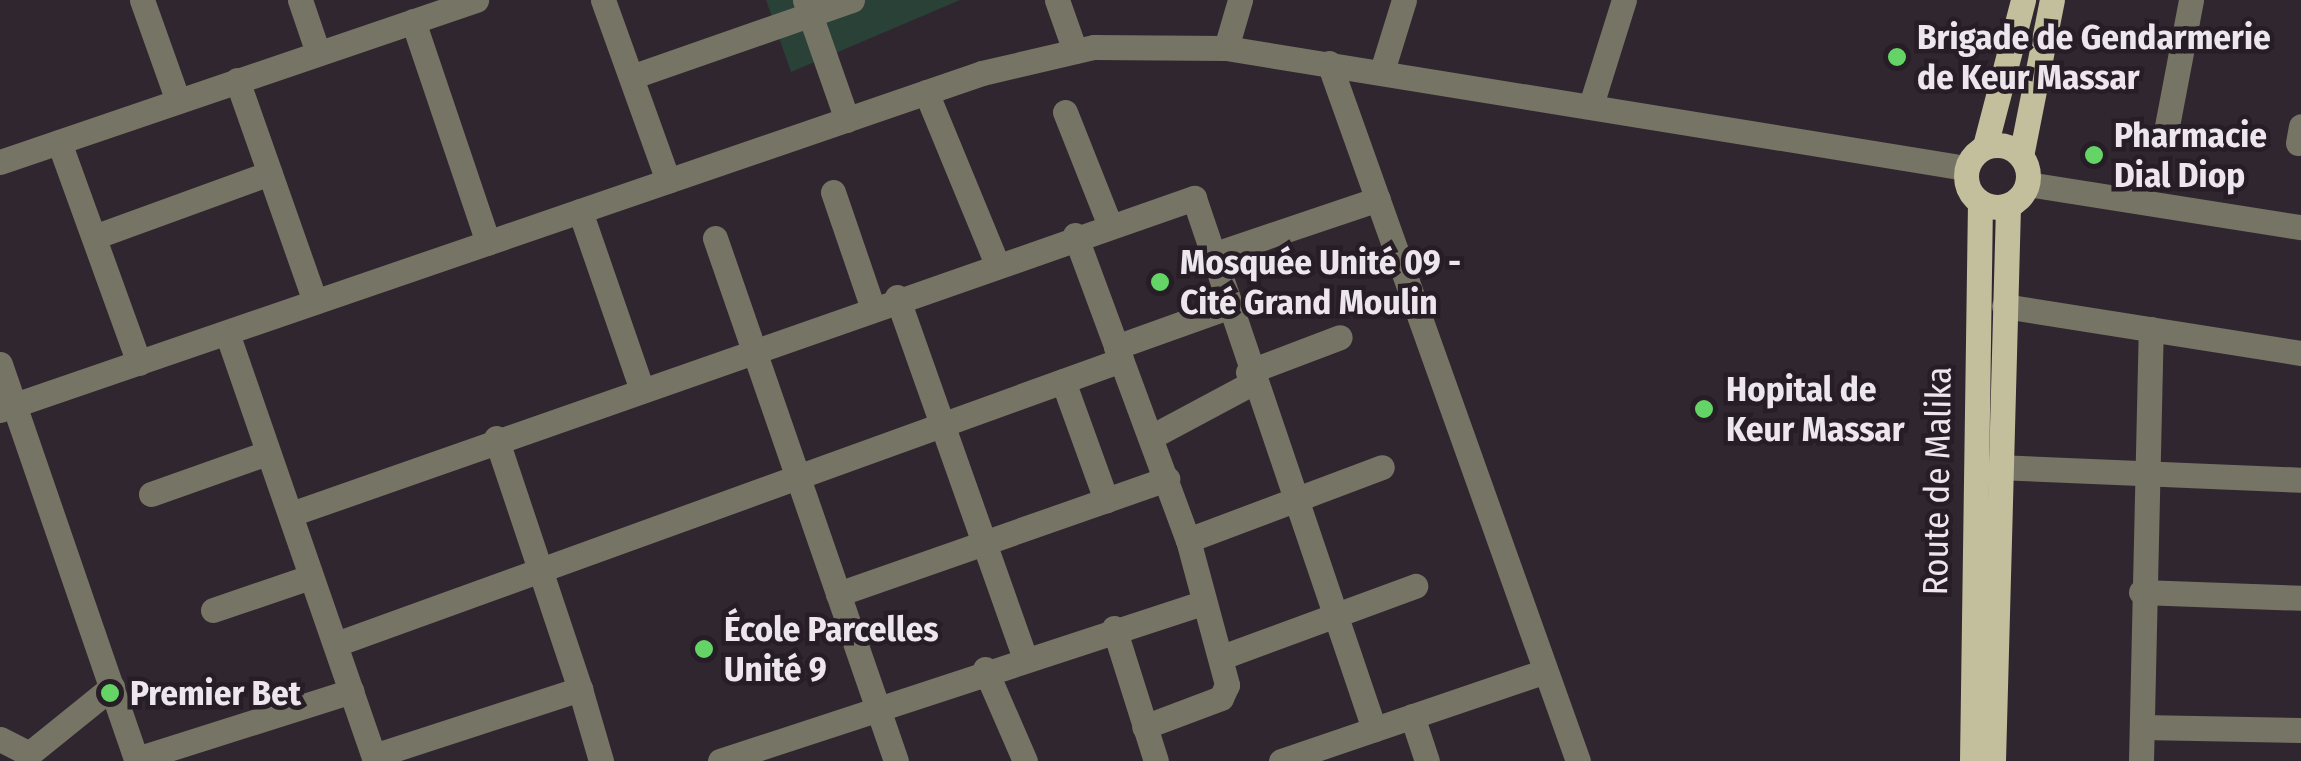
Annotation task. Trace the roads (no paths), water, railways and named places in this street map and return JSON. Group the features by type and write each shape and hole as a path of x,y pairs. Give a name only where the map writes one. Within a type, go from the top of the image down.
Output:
{"main road":[{"path":"2023,0 1986,146 1966,168 1980,202 2008,205 2028,184 2021,156 2052,0"},
{"path":"1986,146 2021,156"},
{"name":"Route de Malika","path":"1970,761 1980,202"},
{"name":"Route de Malika","path":"1992,761 1996,467 2008,205"}],"street":[{"path":"142,0 178,100"},
{"path":"300,0 318,54"},
{"path":"603,0 668,181"},
{"path":"630,77 808,7 852,0"},
{"path":"1057,0 1075,51"},
{"path":"1226,48 1240,0"},
{"path":"1382,71 1404,0"},
{"path":"1591,105 1624,0"},
{"path":"2167,126 2191,0"},
{"path":"0,162 461,2"},
{"path":"808,7 847,120"},
{"path":"413,21 488,243"},
{"path":"7,408 926,92 1075,51 1226,48 1966,168"},
{"path":"1329,63 1578,761"},
{"path":"237,80 315,302"},
{"path":"926,92 996,262"},
{"path":"1065,112 1109,223"},
{"path":"59,142 139,363"},
{"path":"94,237 270,174"},
{"path":"2028,184 2301,227"},
{"path":"833,192 872,306"},
{"path":"290,514 996,262 1194,198 1250,377 1374,729"},
{"path":"1212,254 1378,199"},
{"path":"580,211 641,387"},
{"path":"1074,235 1167,479 1188,540 1202,604 1222,657 1221,698 1144,727"},
{"path":"715,238 896,761"},
{"path":"898,297 1024,655"},
{"path":"2004,306 2301,353"},
{"path":"336,644 1063,381 1228,307"},
{"path":"2141,761 2143,473 2152,329"},
{"path":"227,333 374,758 580,689"},
{"path":"1151,437 1250,377 1340,337"},
{"path":"0,364 7,408 137,760 352,691"},
{"path":"1063,381 1106,500"},
{"path":"496,438 602,761"},
{"path":"151,494 267,453"},
{"path":"1188,540 1292,497 1382,467"},
{"path":"1996,467 2301,480"},
{"path":"838,594 1167,479"},
{"path":"214,610 310,577"},
{"path":"1222,657 1415,586"},
{"path":"2141,592 2301,598"},
{"path":"720,761 767,754 878,708 1024,655 1202,604"},
{"path":"1114,628 1156,761"},
{"path":"985,669 1025,761"},
{"path":"1293,759 1545,671"},
{"path":"0,739 29,754 112,688"},
{"path":"1412,716 1427,761"},
{"path":"2142,727 2301,730"}],"place":[{"name":"Brigade de Gendarmerie de Keur Massar","path":"1897,57"},
{"name":"Pharmacie Dial Diop","path":"2094,155"},
{"name":"Mosquée Unité 09 - Cité Grand Moulin","path":"1160,282"},
{"name":"Hopital de Keur Massar","path":"1704,409"},
{"name":"École Parcelles Unité 9","path":"704,649"},
{"name":"Premier Bet","path":"110,693"}]}
